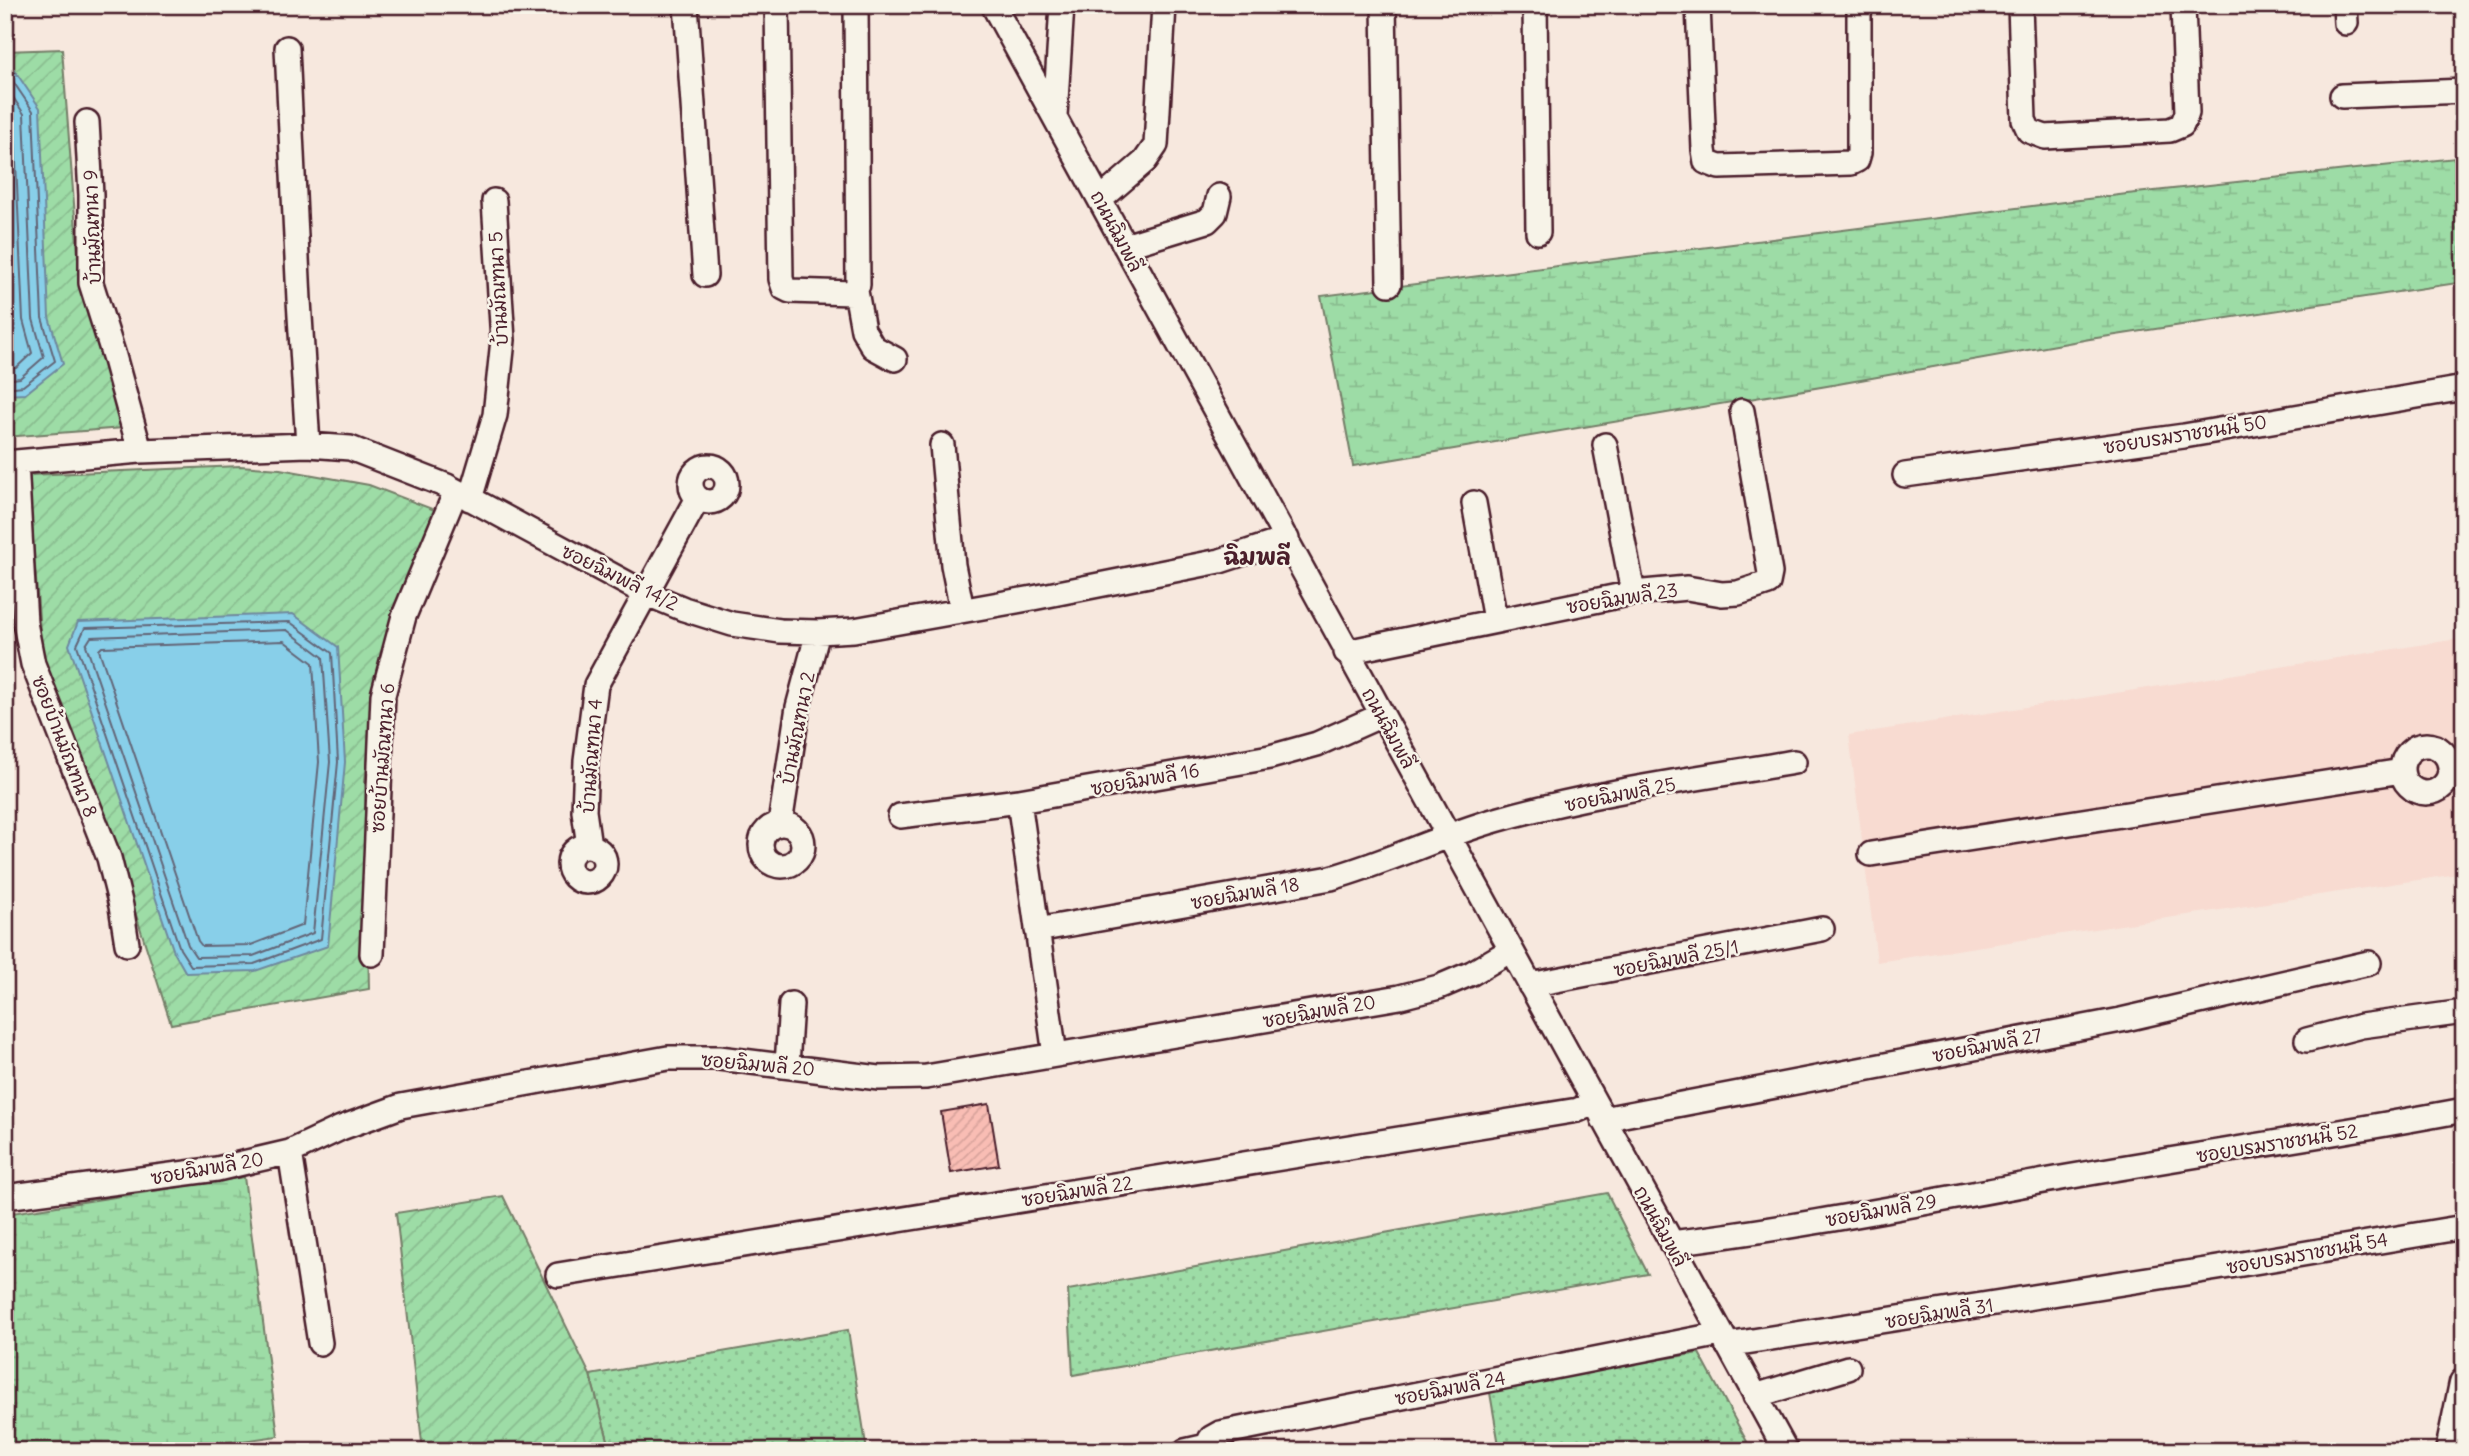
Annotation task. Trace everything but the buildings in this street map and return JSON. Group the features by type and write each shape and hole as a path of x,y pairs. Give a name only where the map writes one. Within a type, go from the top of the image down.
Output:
{"main road":[{"path":"2449,1451 2464,1384"}],"street":[{"path":"686,5 705,275"},
{"path":"776,5 780,279 784,288 790,291 856,291"},
{"path":"856,5 856,291 863,330 873,347 895,359"},
{"name":"ถนนฉิมพลี","path":"993,5 1786,1451"},
{"path":"1055,116 1062,5"},
{"path":"1101,199 1145,161 1156,145 1164,5"},
{"path":"1384,5 1389,284"},
{"path":"1535,5 1538,232"},
{"path":"1698,5 1704,150 1706,162 1719,167 1851,163 1857,160 1859,5"},
{"path":"2020,5 2024,120 2029,131 2045,137 2170,130 2182,125 2187,113 2183,5"},
{"path":"286,48 308,445"},
{"path":"2342,96 2464,91"},
{"name":"บ้านมัณฑนา 9","path":"87,122 91,195 91,283 140,451"},
{"path":"1125,246 1207,221 1214,213 1219,196"},
{"name":"บ้านมัณฑนา 5","path":"463,495 495,415 503,340 494,201"},
{"name":"ซอยบรมราชชนนี 50","path":"1905,475 2184,436 2464,388"},
{"name":"ซอยฉิมพลี 23","path":"1346,652 1633,593 1687,588 1721,594 1738,593 1768,583 1770,573 1742,411"},
{"name":"ซอยฉิมพลี 14/2","path":"11,463 140,451 308,445 350,448 392,463 463,495 645,593 732,624 780,631 854,630 1220,561 1287,539"},
{"path":"942,445 953,565 962,610"},
{"path":"1605,445 1633,593"},
{"name":"ซอยบ้านมัณฑนา 8","path":"11,463 25,623 33,664 108,858 121,906 127,944"},
{"name":"ซอยบ้านมัณฑนา 6","path":"372,954 383,695 404,616 463,495"},
{"name":"บ้านมัณฑนา 4","path":"589,846 584,811 586,761 596,685 698,498"},
{"path":"1474,503 1495,620"},
{"name":"บ้านมัณฑนา 2","path":"780,824 798,707 818,632"},
{"name":"ซอยฉิมพลี 16","path":"900,816 1019,801 1297,751 1382,715"},
{"path":"2420,745 2431,745 2442,750 2455,773 2437,790 2425,793 2414,790 2405,782 2402,771 2403,760 2409,750 2420,745"},
{"name":"ซอยฉิมพลี 25","path":"1448,835 1498,820 1638,788 1794,762"},
{"path":"1871,853 2402,771"},
{"path":"1019,801 1055,1055"},
{"name":"ซอยฉิมพลี 18","path":"1037,930 1331,878 1360,870 1448,835"},
{"name":"ซอยฉิมพลี 25/1","path":"1530,985 1822,929"},
{"name":"ซอยฉิมพลี 20","path":"5,1197 218,1169 290,1152 341,1128 401,1106 668,1058 719,1058 879,1078 926,1077 1400,997 1439,987 1472,973 1511,950"},
{"name":"ซอยฉิมพลี 27","path":"1599,1111 2120,1020 2369,963"},
{"path":"787,1065 791,1004"},
{"path":"2306,1040 2361,1027 2464,1012"},
{"name":"ซอยฉิมพลี 22","path":"558,1275 1578,1110 1599,1111"},
{"name":"ซอยบรมราชชนนี 52","path":"2091,1173 2464,1110"},
{"path":"290,1152 320,1343"},
{"name":"ซอยฉิมพลี 29","path":"1671,1243 1819,1221 2091,1173"},
{"name":"ซอยบรมราชชนนี 54","path":"2150,1279 2464,1227"},
{"name":"ซอยฉิมพลี 31","path":"1724,1340 2150,1279"},
{"name":"ซอยฉิมพลี 24","path":"1200,1449 1220,1433 1724,1340"},
{"path":"1755,1396 1848,1368"}],"shaded area":[{"path":"2464,638 2464,873 1877,962 1849,735"}],"green space":[{"path":"62,49 80,281 123,428 5,437 5,51"},
{"path":"2464,157 2464,282 2090,339 1353,466 1321,296 2127,194"},
{"path":"240,466 280,469 369,485 440,512 370,737 365,781 369,989 171,1024 128,890 42,658 28,475"},
{"path":"244,1177 278,1436 172,1451 5,1451 5,1214"},
{"path":"1607,1193 1648,1274 1073,1375 1068,1290"},
{"path":"503,1196 590,1375 611,1451 423,1451 396,1213"},
{"path":"848,1330 867,1451 611,1451 590,1375"},
{"path":"1699,1353 1752,1451 1500,1451 1489,1387"}],"water":[{"path":"13,68 40,108 49,317 63,364 25,394 5,395 5,69"},
{"path":"293,614 338,647 345,762 328,946 255,971 186,973 174,952 69,645 78,622"}],"district":[{"name":"ฉิมพลี","path":"1257,556"}]}
